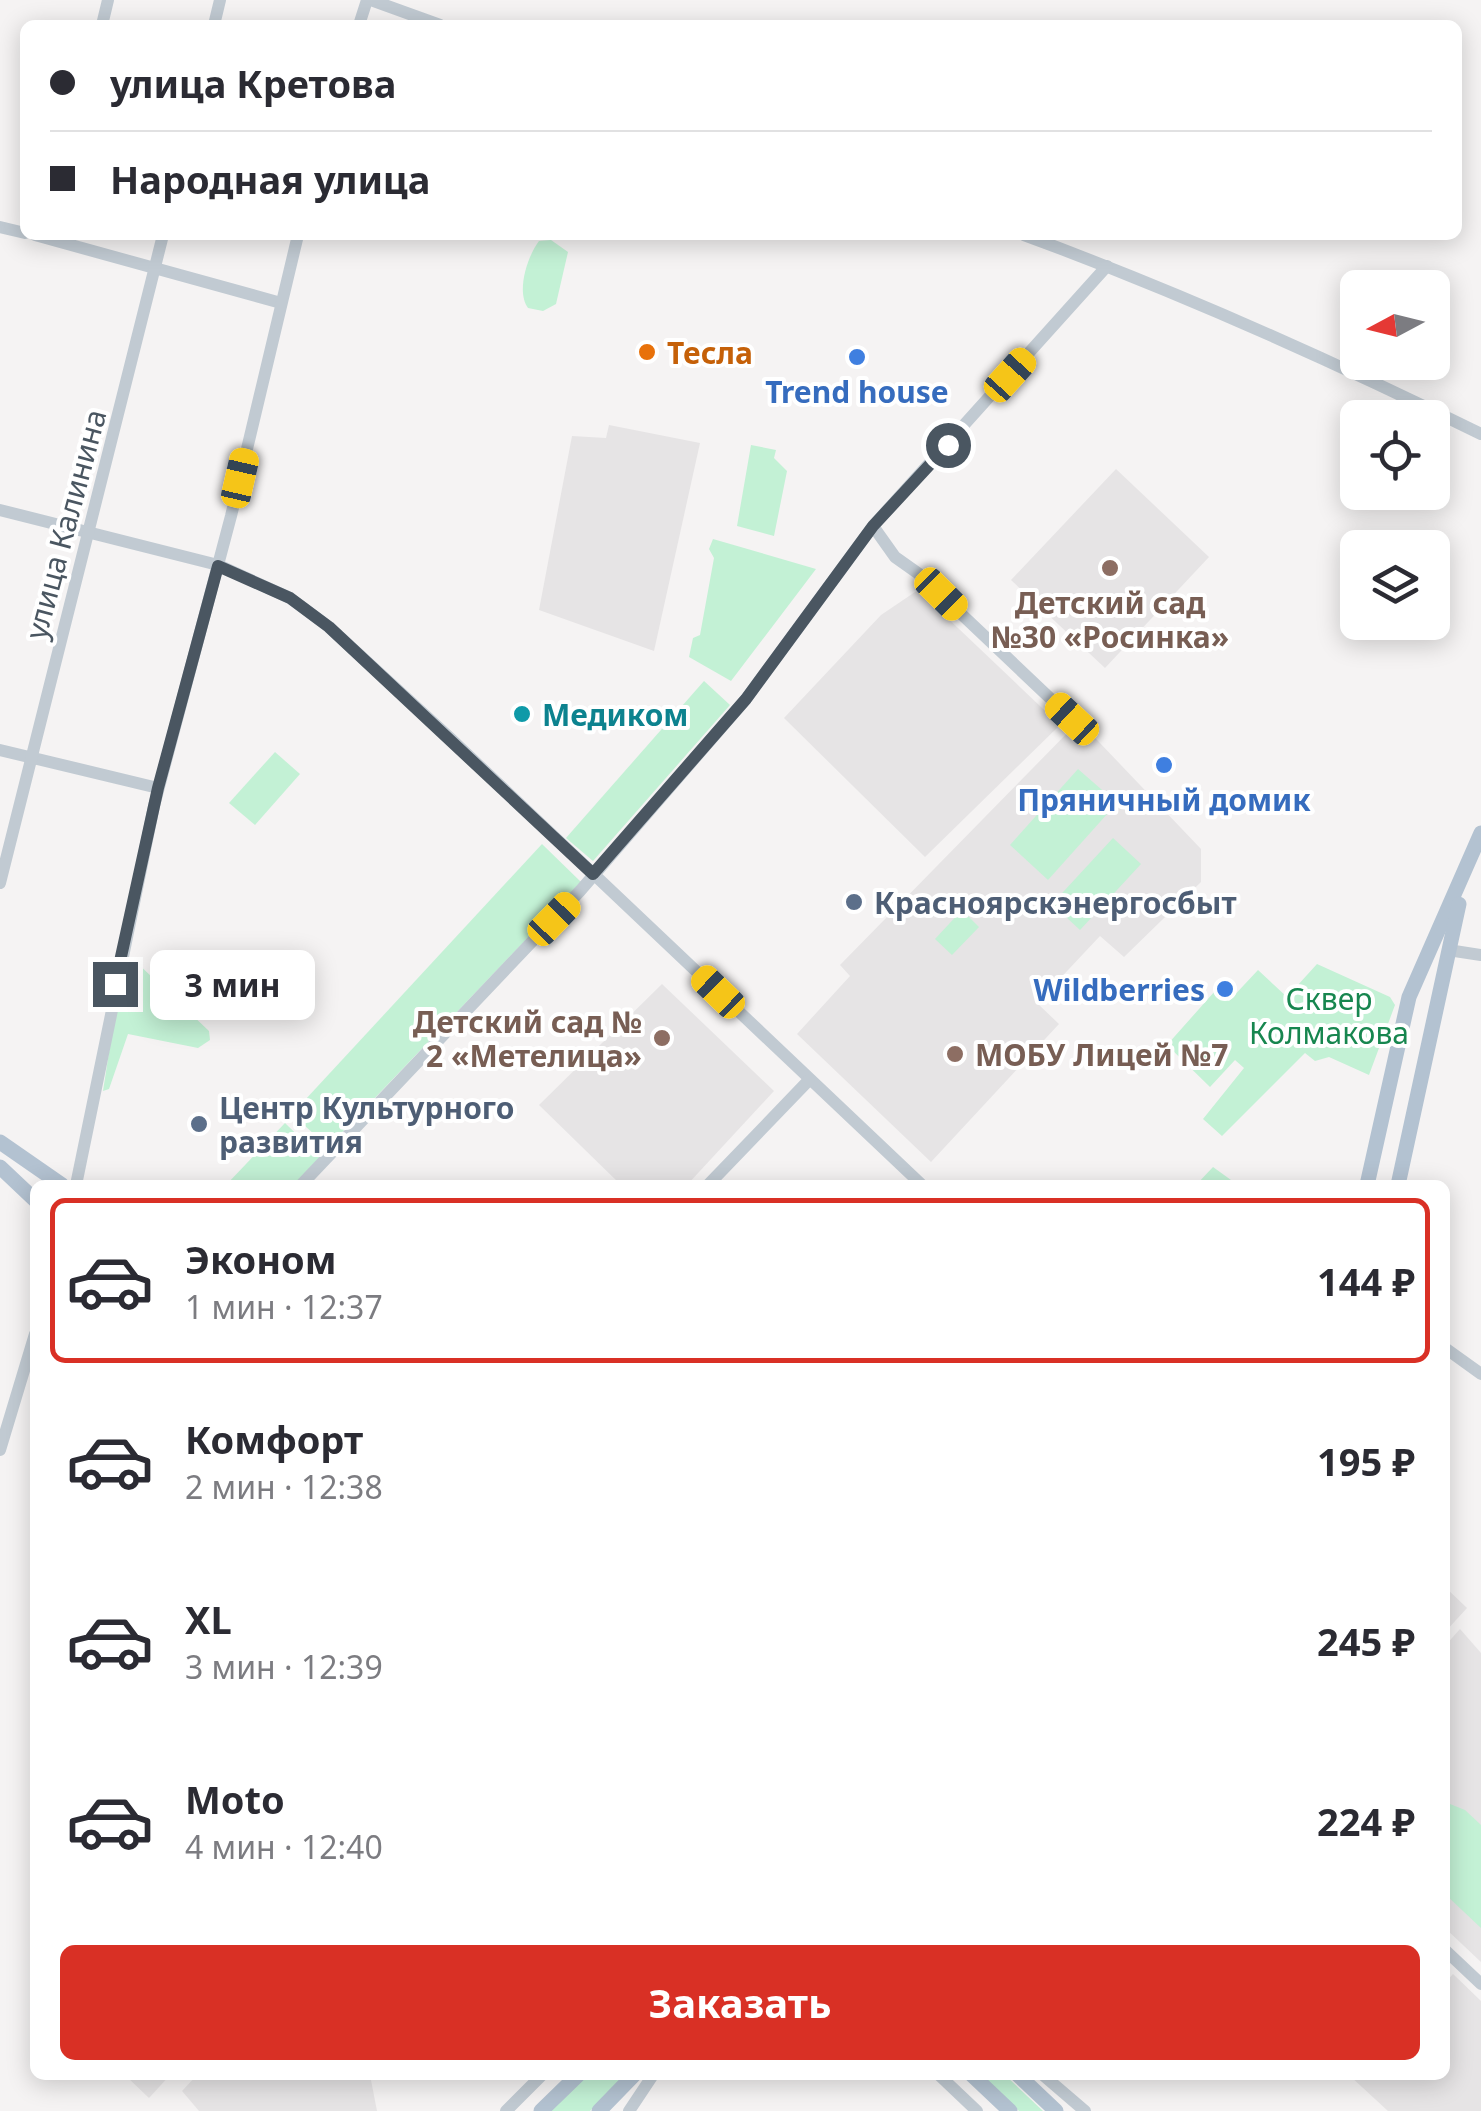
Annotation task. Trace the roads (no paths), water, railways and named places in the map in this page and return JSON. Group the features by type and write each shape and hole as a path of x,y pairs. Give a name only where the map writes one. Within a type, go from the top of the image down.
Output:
{"main road":[{"path":"1368,1180 1410,997 1481,833"},
{"path":"1399,1180 1468,866"},
{"path":"1397,1048 1415,1042 1428,1055"},
{"path":"0,1142 55,1180"},
{"path":"0,1167 30,1195"},
{"path":"542,2111 573,2080"},
{"path":"600,2111 629,2080"},
{"path":"977,2080 1010,2111"},
{"path":"1023,2080 1056,2111"}],"street":[{"path":"369,0 426,20"},
{"path":"55,240 281,303"},
{"name":"улица Калинина","path":"0,883 162,240"},
{"path":"77,1180 158,788 218,566 297,240"},
{"path":"1037,240 1347,370 1481,434"},
{"path":"306,1180 593,874 746,699 873,526 1107,266"},
{"path":"0,510 218,566 290,598 329,627 917,1180"},
{"path":"873,526 895,557 920,574 1072,719"},
{"path":"0,750 158,788"},
{"path":"1448,950 1481,955"},
{"path":"713,1180 809,1080"},
{"path":"0,1450 30,1351"},
{"path":"1450,1352 1481,1374"},
{"path":"1450,1955 1481,1984"},
{"path":"506,2111 537,2080"},
{"path":"629,2111 651,2080"},
{"path":"944,2080 978,2111"},
{"path":"1049,2080 1086,2111"}],"place":[{"name":"Тесла","path":"647,352"},
{"name":"Trend house","path":"857,357"},
{"name":"Детский сад №30 «Росинка»","path":"1110,568"},
{"name":"Медиком","path":"522,714"},
{"name":"Пряничный домик","path":"1164,765"},
{"name":"Красноярскэнергосбыт","path":"854,902"},
{"name":"Wildberries","path":"1225,989"},
{"name":"Детский сад № 2 «Метелица»","path":"662,1038"},
{"name":"МОБУ Лицей №7","path":"955,1054"},
{"name":"Центр Культурного развития","path":"199,1124"}],"park label":[{"name":"Сквер Колмакова","path":"1329,1015"}]}
